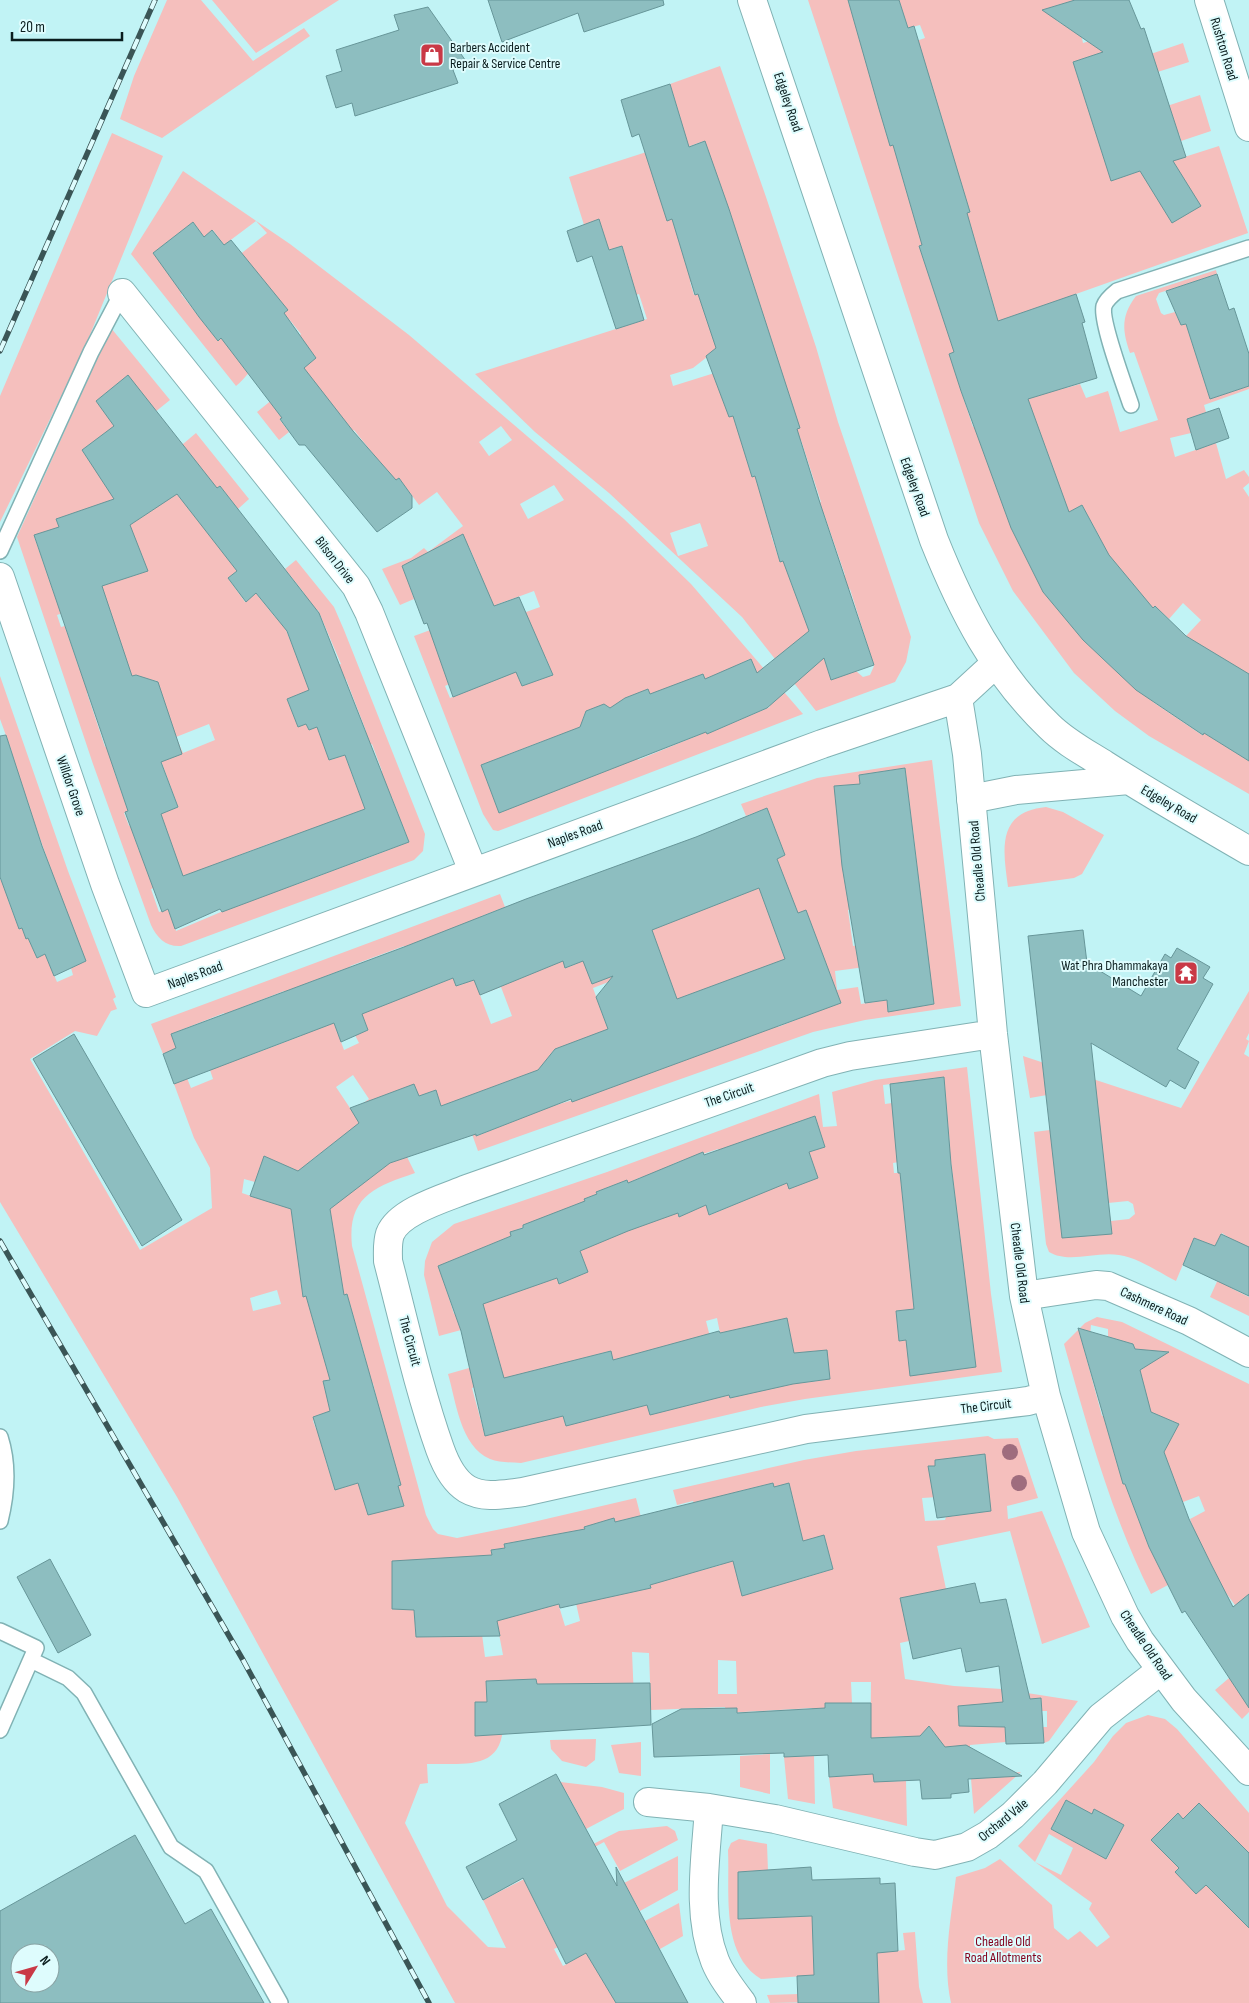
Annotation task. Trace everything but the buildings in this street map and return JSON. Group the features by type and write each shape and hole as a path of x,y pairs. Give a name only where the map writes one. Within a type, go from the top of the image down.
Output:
{"street":[{"name":"Edgeley Road","path":"752,0 934,540 956,595 995,664 1050,727 1070,743 1249,851"},
{"name":"Rushton Road","path":"1209,0 1249,127"},
{"name":"Bilson Drive","path":"122,293 356,586 402,690 473,871"},
{"name":"Willdor Grove","path":"0,577 105,884 146,993"},
{"name":"Naples Road","path":"146,993 822,744 958,698 995,664"},
{"name":"Cheadle Old Road","path":"958,698 967,754 992,1034 1024,1296 1046,1396 1090,1540 1125,1616 1162,1670 1207,1727 1249,1771"},
{"path":"971,799 1016,790 1129,780"},
{"name":"The Circuit","path":"992,1034 850,1056 822,1063 467,1188 410,1213 400,1221 391,1232 388,1245 388,1262 440,1449 456,1478 468,1489 481,1494 495,1496 523,1492 806,1429 1028,1401 1046,1396"},
{"name":"Cashmere Road","path":"1024,1296 1096,1285 1121,1289 1189,1321 1249,1353"},
{"name":"Orchard Vale","path":"648,1802 709,1808 781,1820 915,1852 935,1855 967,1847 988,1835 1013,1815 1062,1765 1101,1717 1162,1670"},
{"path":"709,1808 704,1897 707,1937 715,1963 742,2003"}],"lane":[{"path":"1131,405 1106,322 1104,306 1108,298 1116,291 1249,248"},
{"path":"0,552 91,352 122,293"},
{"path":"0,1437 7,1464 6,1498 0,1521"},
{"path":"0,1631 36,1648 0,1730"},
{"path":"31,1660 68,1678 84,1693 171,1847 206,1871 280,2003"}],"green space":[{"path":"167,0 201,0 253,61 304,28 310,36 162,138 120,119 134,76"},
{"path":"212,0 339,0 256,53"},
{"path":"808,0 848,0 866,58 925,38 920,25 908,28 899,0 1075,0 1054,14 1057,21 1063,25 1078,21 1083,43 1138,26 1108,51 1073,62 1095,130 1200,95 1211,131 1181,141 1179,133 1166,137 1112,180 1219,146 1248,233 1076,294 1057,360 1066,388 1080,384 1086,398 1108,391 1120,432 1158,420 1134,352 1130,353 1127,345 1124,330 1125,317 1136,296 1216,270 1217,274 1159,293 1156,299 1161,313 1164,315 1175,312 1181,325 1186,324 1210,399 1249,386 1249,389 1204,405 1206,412 1187,419 1191,433 1170,438 1175,457 1216,443 1226,479 1244,470 1249,477 1249,483 1243,488 1249,497 1249,693 1236,697 1212,738 1249,761 1249,794 1149,736 1115,711 1074,673 1013,591 979,523","holes":["922,55 945,128 890,146 869,73","897,160 959,177 970,212 918,229","971,229 995,310 965,320 943,318 919,246","961,391 1005,416 973,427","1036,422 1061,491 982,440","1082,505 1101,540 1060,517","1183,603 1201,620 1186,636 1182,633 1175,657 1143,695 1097,653 1130,620 1136,626 1155,606 1169,619","1124,614 1089,646 1069,622","1180,663 1217,713 1202,735 1153,702"]},
{"path":"1183,43 1189,62 1145,76 1139,58"},
{"path":"720,66 766,197 816,347 838,422 911,637 906,662 895,682 816,711 742,617 609,493 535,432 475,374 647,319 639,294 608,304 602,284 631,274 622,246 609,250 584,225 569,177 665,146 660,127 681,120 670,84","holes":["704,141 672,189 648,161","751,277 694,295 690,282 702,278","755,291 775,354 673,386 670,375 693,368 707,357 725,350 716,321 708,324 703,309","801,440 821,502 768,521 764,508 774,504 763,473 752,477 746,458","824,514 845,575 795,593 790,581 796,578 791,559 780,562 771,535","700,523 708,546 678,556 670,533","850,589 874,666 870,675 863,677 856,671 831,680 822,652 828,596"]},
{"path":"112,133 163,156 85,347 0,522 0,396"},
{"path":"183,171 290,244 409,335 624,519 691,584 803,714 498,831 493,830 483,814 414,636 433,629 458,582 480,572 469,547 405,571 414,599 400,605 382,569 411,558 424,548 428,552 463,526 437,492 419,505 399,478 379,494 390,475 354,430 336,444 283,416 280,420 289,432 279,440 257,412 289,386 287,381 316,358 307,346 296,339 301,334 289,319 280,326 251,370 236,386 131,254","holes":["256,221 267,233 238,256 228,242","193,222 204,237 213,230 224,245 175,282 153,253","213,269 261,305 218,341 181,294","501,426 512,440 489,456 479,442","554,485 564,500 528,519 520,504","534,591 540,607 504,620 498,604","546,658 553,675 522,686 516,671","750,659 770,707 707,734 687,680 703,674 706,681 736,669 735,666","498,679 450,698 445,686 449,684","681,684 701,734 638,760 620,702 625,698 648,690 653,701","604,705 611,708 557,760 585,726 583,718 586,711","543,741 561,788 499,813 481,765"]},
{"path":"111,328 170,400 129,433 183,444 196,433 249,499 238,509 220,486 190,510 250,561 228,578 245,602 256,593 275,617 304,593 285,569 296,560 334,607 425,834 423,851 414,860 181,946 171,945 163,941 151,925 93,764 17,537","holes":["128,375 115,427 96,401","105,433 122,457 91,464 82,450","75,513 97,575 53,591 34,536 59,527 56,519","142,555 147,571 117,581","105,598 79,668 65,626 61,627 57,615","318,610 341,664 306,679 284,625","132,676 135,686 152,680 157,681 160,694 131,738 105,747 87,693","346,679 366,731 353,737 358,749 372,744 382,771 355,783 345,755 330,760 317,727 309,730 306,724 298,727 287,699 302,693 304,696","209,724 215,740 183,753 176,737","159,755 178,807 129,826 124,813 128,811 114,771","392,798 409,842 355,863 338,820","163,821 170,839 139,851 133,833","332,822 348,865 295,885 278,842","271,843 288,886 235,907 219,863","185,876 228,909 176,931 168,909 159,912 151,889"]},
{"path":"0,676 68,871 116,997 113,999 117,1009 111,1011 97,1036 75,1031 30,1059 140,1250 212,1208 210,1168 194,1138 174,1084 187,1078 191,1088 213,1079 210,1070 241,1058 224,1013 171,1034 176,1048 163,1054 151,1024 500,894 505,907 482,916 556,941 566,968 576,964 574,958 702,887 710,907 736,896 752,869 760,891 784,878 777,859 785,855 767,808 746,816 741,804 817,778 932,760 961,1006 865,1020 813,1032 478,1151 467,1120 462,1121 455,1101 441,1106 436,1090 419,1096 414,1085 397,1091 407,1157 415,1173 387,1183 366,1196 354,1216 352,1246 426,1515 433,1529 438,1534 457,1538 636,1498 643,1525 695,1572 721,1565 717,1549 693,1501 677,1505 673,1490 804,1460 856,1451 988,1436 994,1439 1018,1438 1038,1498 1007,1506 1008,1519 1042,1511 1090,1627 1042,1644 1010,1531 937,1546 946,1589 909,1641 900,1643 905,1679 954,1686 1002,1689 1078,1701 1049,1741 1044,1743 1042,1727 1047,1727 1047,1711 1042,1711 1041,1698 1003,1702 1006,1742 970,1745 970,1754 938,1751 937,1737 934,1732 923,1733 905,1753 904,1736 871,1738 874,1782 906,1781 907,1826 833,1808 829,1777 870,1774 871,1682 851,1682 852,1703 826,1711 812,1711 812,1708 726,1713 725,1707 651,1710 649,1653 632,1652 634,1699 549,1685 549,1731 539,1732 536,1679 486,1681 487,1702 475,1702 503,1719 502,1736 497,1748 490,1756 480,1761 456,1764 427,1764 428,1783 420,1784 405,1823 447,1906 488,1947 506,1948 483,1900 619,1831 667,1826 675,1831 678,1840 620,1871 604,1842 547,1873 567,1893 538,1909 547,1927 584,1905 584,1933 554,1949 563,1966 593,1949 616,2003 455,2003 177,1497 0,1202 0,880 52,872 33,819 0,830 31,811 13,760 0,756 12,752 0,719","holes":["905,768 912,824 864,829 859,775","913,830 919,883 869,881 845,883 841,849 867,835","920,891 927,945 878,952 876,942 853,946 848,910 874,907","8,900 86,961 71,968 73,975 57,982 45,954 37,958 28,938 26,938 22,928 19,929","784,941 808,1015 778,1027 761,980 790,970 779,944","410,945 463,984 457,986 453,978 426,989","404,946 420,990 367,1011 350,966","927,951 934,1004 888,1011 887,1000 861,1004 858,987 837,990 835,971 880,965","344,969 368,1030 355,1035 359,1043 344,1050 334,1023 290,990","611,981 606,1024 593,988","501,987 512,1016 491,1024 480,995","284,991 301,1036 248,1056 230,1012","565,1047 587,1096 556,1105 555,1067 550,1055 553,1051","353,1075 369,1099 352,1111 336,1087","463,1099 541,1110 477,1136","337,1141 340,1201 310,1161","244,1179 267,1185 263,1200 242,1193","277,1290 281,1304 253,1311 250,1298","347,1294 366,1360 328,1371 309,1305","366,1370 370,1383 373,1383 380,1413 322,1433 316,1429 313,1421 316,1416 330,1411 323,1381","386,1440 401,1485 398,1486 403,1505 358,1483 335,1490 325,1458","929,1466 935,1466 991,1511 946,1517 945,1520 925,1521 922,1498 938,1497","773,1483 774,1487 789,1483 801,1536 740,1491","630,1518 637,1545 641,1546 651,1588 616,1595 584,1527 614,1519 615,1522","824,1535 833,1569 801,1579","536,1538 497,1598 491,1550 505,1548 504,1544","392,1566 413,1566 442,1623 442,1637 416,1637 414,1610 392,1609","575,1599 580,1621 565,1626 558,1603","496,1618 503,1655 485,1657 480,1619","718,1660 736,1661 737,1694 718,1694"]},
{"path":"1046,807 1063,812 1104,835 1082,874 1074,878 1008,887 1005,860 1006,835 1018,816 1030,810"},
{"path":"1249,991 1249,1033 1246,1039 1249,1041 1244,1054 1249,1057 1249,1247 1231,1288 1249,1297 1249,1316 1210,1297 1235,1242 1222,1233 1215,1246 1194,1238 1176,1281 1141,1262 1119,1255 1065,1257 1049,1252 1046,1244 1034,1132 1050,1130 1047,1095 1030,1098 1023,1056 1181,1108","holes":["1128,1201 1133,1204 1135,1214 1129,1219 1111,1221 1112,1233 1108,1203"]},
{"path":"967,1067 991,1294 1002,1372 805,1399 761,1407 521,1463 501,1462 490,1459 480,1453 472,1444 461,1422 448,1374 497,1360 461,1330 439,1336 424,1275 425,1261 432,1242 454,1224 607,1172 819,1094 823,1127 837,1126 832,1092 875,1080","holes":["944,1077 950,1147 897,1153 892,1103 885,1104 883,1085","815,1116 825,1147 809,1152 817,1178 785,1177 749,1164 741,1142","718,1149 737,1177 745,1200 710,1215 706,1205 679,1217 661,1171 675,1163","950,1153 958,1221 906,1227 900,1173 894,1173 893,1163","641,1177 656,1219 599,1241 585,1199 597,1194 596,1192 627,1180 628,1183","523,1227 572,1227 587,1272 559,1284 553,1268 517,1255 510,1233","959,1227 966,1294 906,1232","439,1266 516,1292 454,1314","914,1306 944,1371 906,1340 899,1341 896,1311 914,1309","717,1318 720,1333 800,1382 730,1398 724,1369 714,1353 706,1321","827,1350 830,1379 803,1383 799,1353","610,1351 614,1364 596,1418 566,1426 546,1368","503,1379 515,1428 485,1436 472,1388","642,1384 707,1400 650,1415"]},
{"path":"1097,1317 1122,1322 1249,1384 1249,1613 1235,1605 1223,1589 1168,1585 1151,1594 1112,1502 1064,1344 1085,1323","holes":["1091,1325 1108,1329 1108,1337 1133,1344 1135,1349 1140,1349 1144,1368 1140,1370 1122,1410 1102,1416 1082,1342 1090,1336","1150,1411 1154,1424 1167,1419 1173,1421 1176,1428 1160,1439 1123,1484 1106,1425","1172,1475 1183,1502 1199,1496 1205,1511 1190,1519 1194,1531 1150,1550 1128,1492"]},
{"path":"1243,1666 1249,1698 1249,1712 1242,1719 1215,1690"},
{"name":"Cheadle Old Road Allotments","path":"1148,1715 1165,1719 1177,1729 1249,1813 1249,1864 1218,1897 1249,1928 1249,2003 951,2003 948,1987 947,1956 956,1877 985,1868 1000,1859 1052,1905 1054,1928 1068,1940 1080,1931 1097,1947 1110,1937 1089,1909 1092,1903 1035,1862 1018,1846 1094,1762 1113,1736 1126,1723","holes":["1066,1800 1092,1814 1094,1810 1121,1830 1107,1859 1051,1829","1199,1803 1243,1847 1196,1894 1175,1872 1179,1868 1151,1840 1177,1814 1183,1819","1049,1834 1073,1848 1061,1875 1035,1862"]},
{"path":"596,1739 595,1760 586,1767 562,1761 551,1749 550,1740"},
{"path":"641,1742 641,1776 619,1773 611,1745"},
{"path":"770,1754 770,1794 740,1787 740,1756"},
{"path":"814,1756 815,1804 788,1799 784,1757"},
{"path":"1021,1772 974,1814 971,1779 1003,1777 1003,1774"},
{"path":"544,1780 602,1787 624,1793 624,1809 586,1829 567,1793 551,1792"},
{"path":"739,1839 767,1844 768,1871 738,1872 738,1919 814,1916 814,1973 844,1938 884,1952 905,1950 903,1933 915,1932 919,1987 923,2003 879,2003 879,2001 770,2003 767,1995 832,1993 831,1974 761,1979 748,1968 739,1954 733,1938 730,1921 728,1850 731,1843"},
{"path":"678,1856 678,1890 640,1911 624,1883"},
{"path":"679,1903 683,1936 660,1949 645,1921"}],"railway":[{"path":"0,351 155,0"},
{"path":"0,1241 243,1660 429,2003"}],"place":[{"name":"Barbers Accident Repair & Service Centre","path":"432,55"},
{"name":"Wat Phra Dhammakaya Manchester","path":"1186,973"}]}
